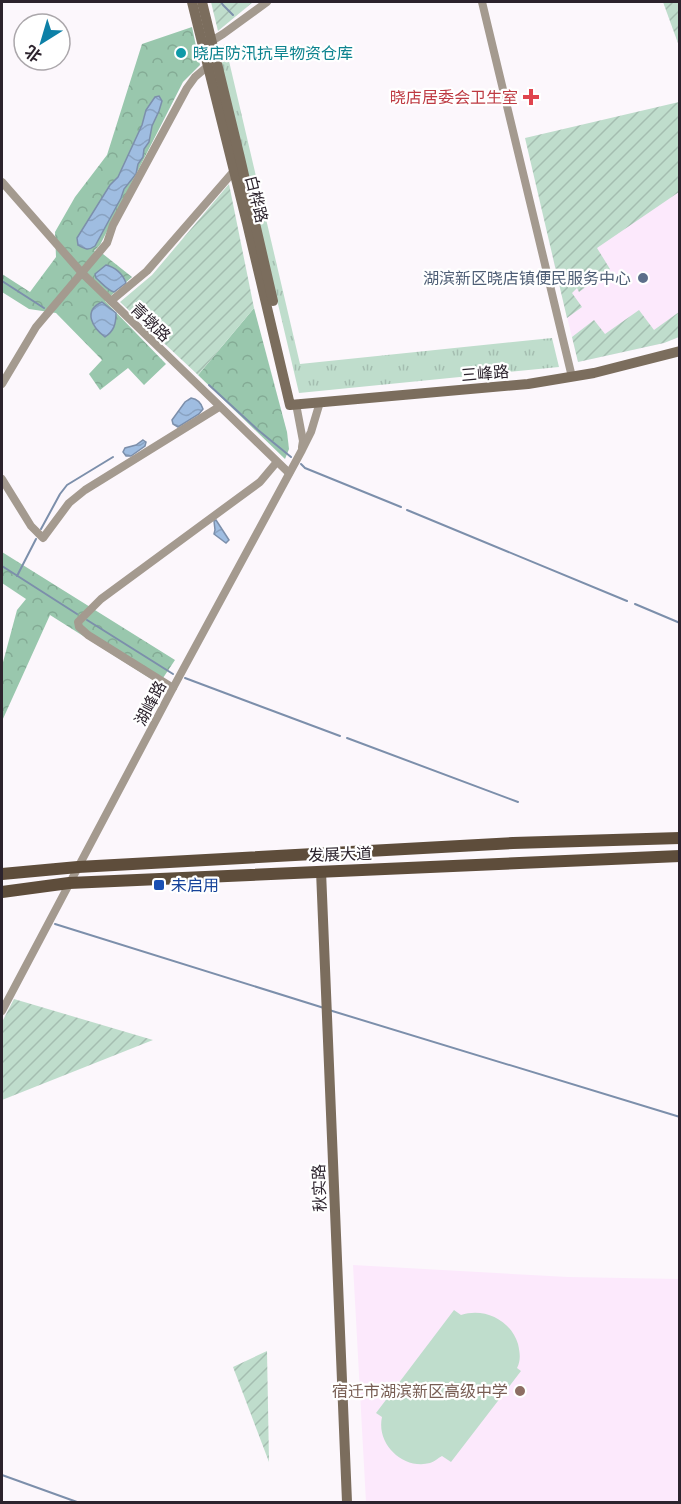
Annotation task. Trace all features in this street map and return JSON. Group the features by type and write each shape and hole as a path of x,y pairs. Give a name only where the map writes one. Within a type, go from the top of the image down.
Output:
{"main road":[{"name":"发展大道","path":"2,874 78,867 513,843 680,838"},
{"name":"发展大道","path":"2,892 69,883 680,856"}],"street":[{"name":"白桦路","path":"192,2 207,43 246,180 293,405"},
{"name":"白桦路","path":"202,2 208,66 293,405"},
{"path":"207,43 267,2"},
{"path":"482,2 572,377"},
{"path":"2,384 36,327 107,243 113,225 187,88 195,77 208,66"},
{"path":"111,301 147,271 234,171"},
{"name":"青墩路","path":"2,182 82,273 276,463 289,473"},
{"name":"三峰路","path":"293,405 528,384 604,371 680,351"},
{"name":"湖峰路","path":"2,1011 302,450 311,432 320,402"},
{"path":"293,405 303,441 302,450"},
{"path":"2,479 31,526 43,538 69,503 85,490 219,407"},
{"path":"173,688 88,635 79,627 78,622 101,599 260,482 276,463"},
{"name":"秋实路","path":"321,871 347,1503"}],"shaded area":[{"path":"679,175 679,337 664,343 578,362 552,255"},
{"name":"宿迁市湖滨新区高级中学","path":"353,1265 568,1277 679,1279 679,1502 366,1502"}],"green space":[{"path":"211,2 253,2 218,31"},
{"path":"663,2 679,2 679,46"},
{"path":"192,27 200,65 183,82 100,245 94,251 103,254 132,277 105,301 166,364 144,385 128,368 100,390 89,374 102,360 56,313 29,309 2,292 2,274 30,292 56,257 55,232 75,197 107,155 142,44"},
{"path":"225,44 300,364 552,338 559,367 299,393 218,50"},
{"path":"679,102 679,192 597,248 610,269 579,292 577,288 572,293 582,307 567,318 525,138"},
{"path":"229,184 254,308 198,375 120,302 152,275"},
{"path":"254,308 287,432 289,449 285,459 198,375"},
{"path":"639,310 654,330 679,312 679,337 664,343 578,362 572,337 594,320 605,334"},
{"path":"2,552 175,660 159,684 50,615 2,721 2,666 17,610 26,599 2,583"},
{"path":"14,999 153,1040 2,1100 2,1022"},
{"path":"454,1310 461,1315 487,1314 503,1322 518,1344 520,1356 517,1368 521,1371 451,1462 442,1456 430,1463 410,1463 401,1459 387,1445 381,1427 382,1417 376,1413"},
{"path":"267,1351 269,1462 233,1367"}],"water":[{"path":"159,96 162,101 136,174 124,189 95,246 88,249 83,248 78,245 77,238 110,185 118,177 142,125 146,110 155,97"},
{"path":"106,265 118,271 126,283 114,292 96,278 95,274"},
{"path":"102,302 116,313 114,327 105,337 97,329 91,315 92,310"},
{"path":"191,398 198,401 203,409 178,427 173,424 172,420 185,402"},
{"path":"143,440 146,442 145,446 131,456 126,456 123,452 125,448"},
{"path":"216,520 229,540 226,543 214,534 214,521"}],"waterway":[{"path":"221,2 233,15"},
{"path":"2,281 44,308"},
{"path":"209,385 291,457"},
{"path":"41,529 67,485 113,457"},
{"path":"301,464 305,468 401,507"},
{"path":"407,510 627,601"},
{"path":"17,576 36,539"},
{"path":"2,566 77,614"},
{"path":"635,604 680,623"},
{"path":"87,620 173,674"},
{"path":"185,678 340,736"},
{"path":"347,738 518,802"},
{"path":"55,924 324,1008"},
{"path":"329,1010 680,1117"},
{"path":"2,1475 77,1502"}],"place":[{"name":"晓店防汛抗旱物资仓库","path":"181,53"},
{"name":"晓店居委会卫生室","path":"531,97"},
{"name":"湖滨新区晓店镇便民服务中心","path":"643,278"},
{"name":"未启用","path":"159,885"},
{"name":"宿迁市湖滨新区高级中学","path":"520,1391"}]}
